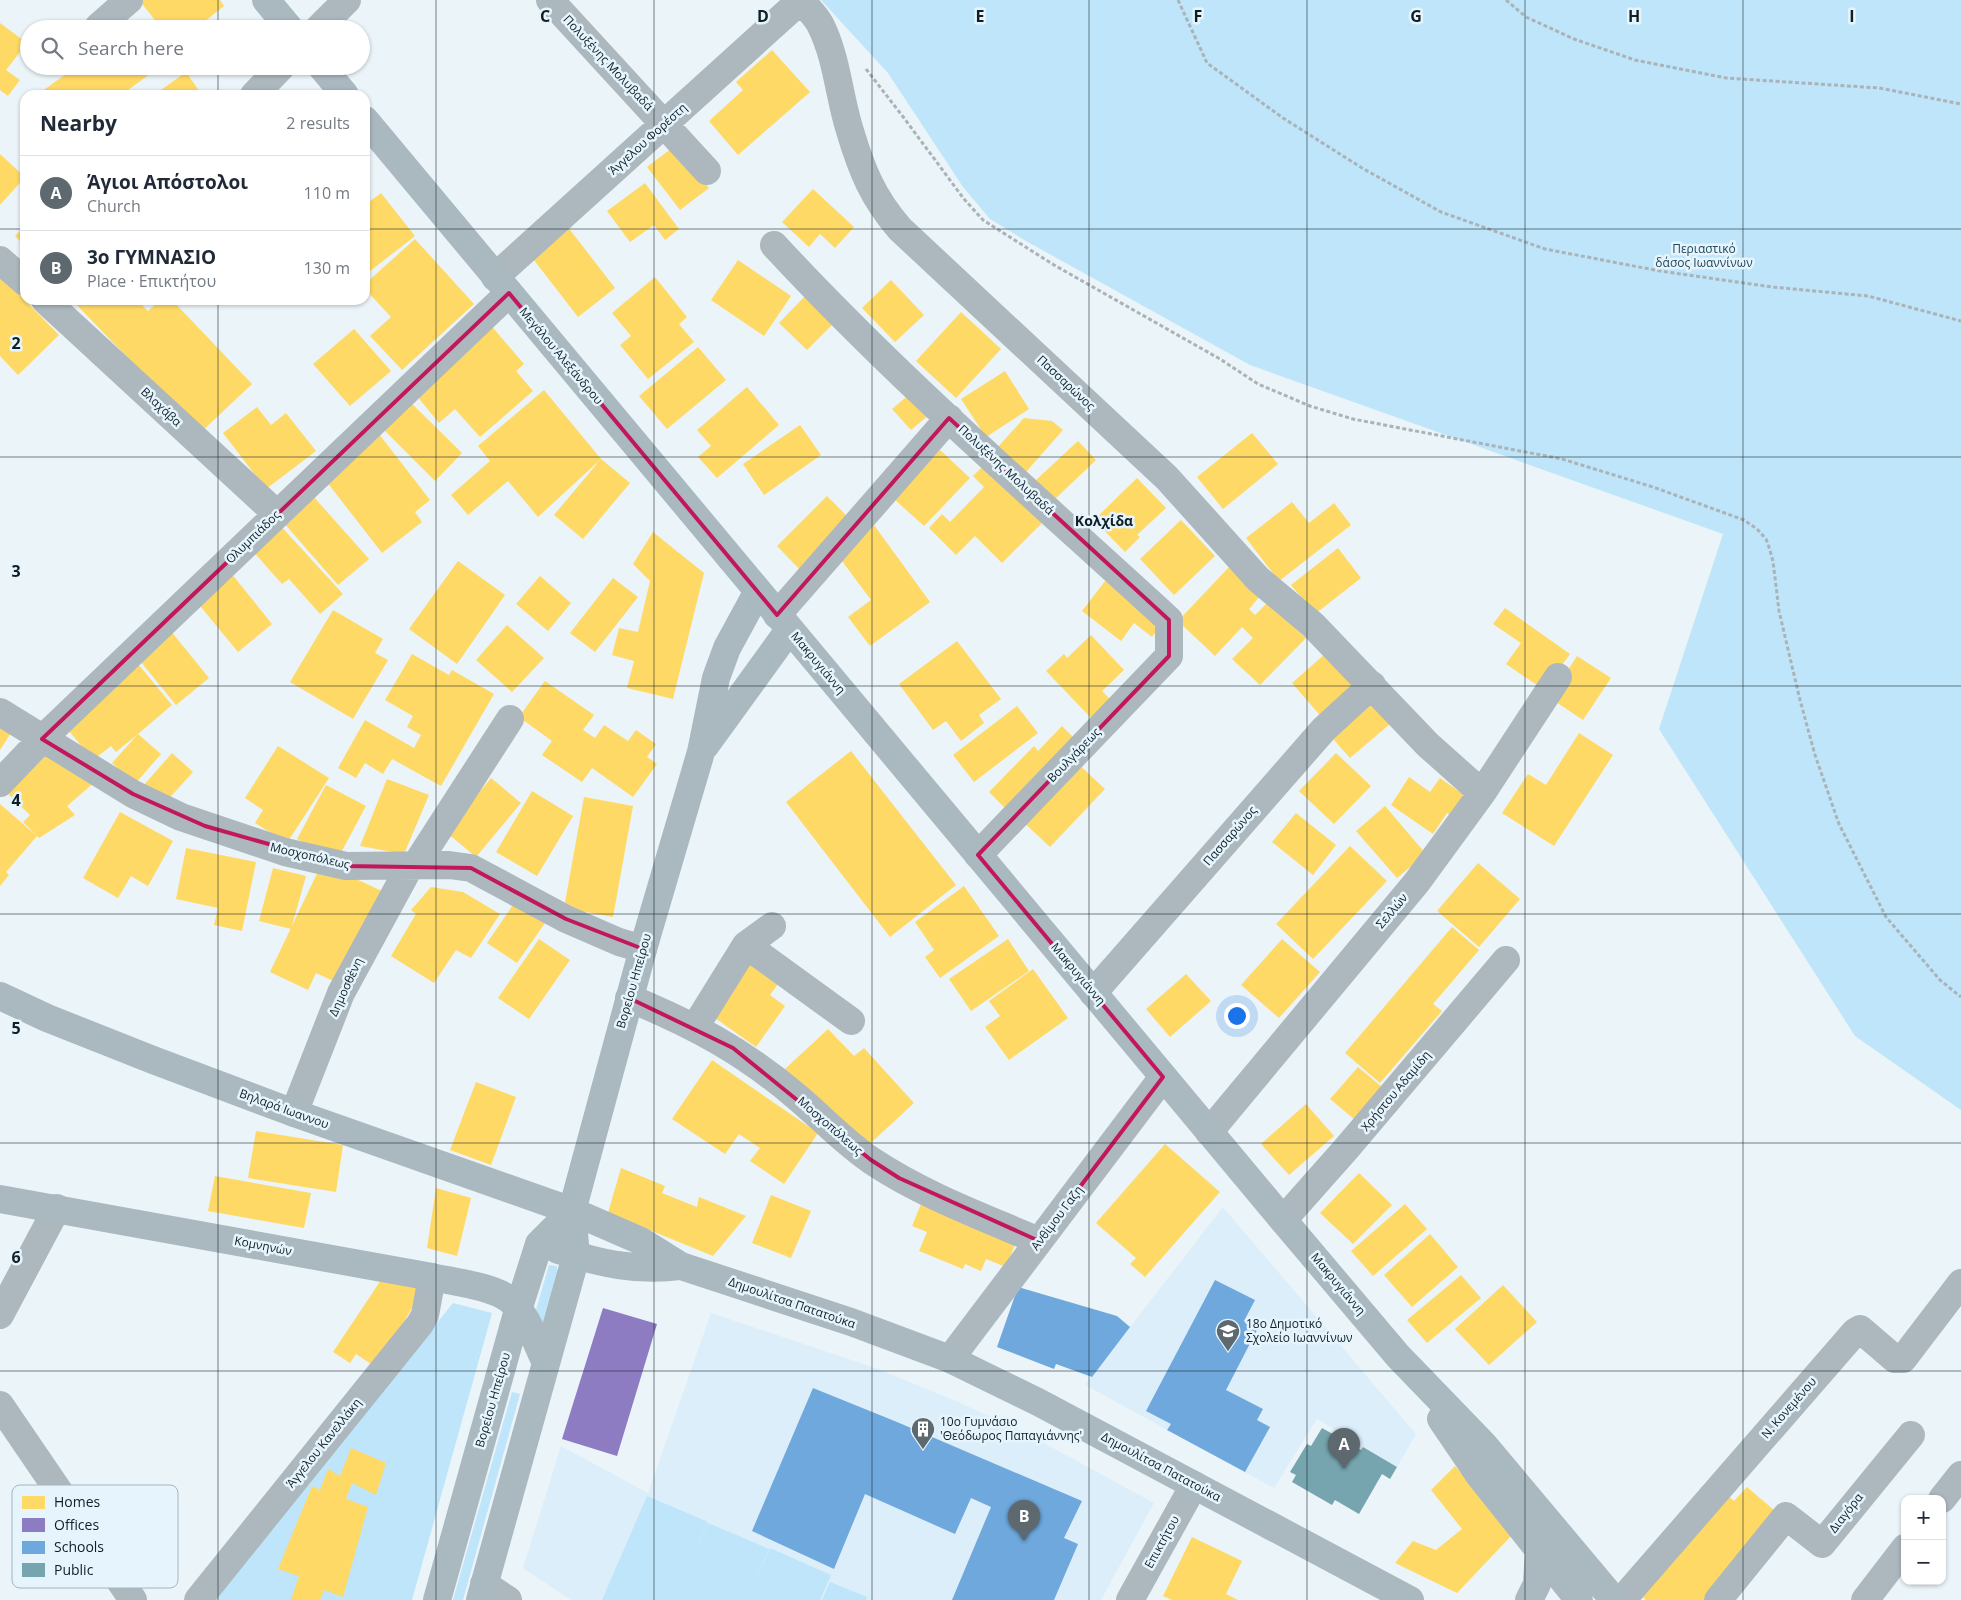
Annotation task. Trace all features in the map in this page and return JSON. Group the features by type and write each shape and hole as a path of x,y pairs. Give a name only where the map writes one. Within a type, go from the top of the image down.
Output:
{"main road":[{"path":"266,0 283,20"},
{"path":"328,75 340,90"},
{"name":"Μεγάλου Αλεξάνδρου","path":"370,126 758,591"},
{"name":"Μακρυγιάννη","path":"758,591 1283,1220 1398,1356 1484,1445 1607,1597"},
{"name":"Βορείου Ηπείρου","path":"482,1592 576,1256 572,1211 629,998 701,752 716,678 727,648 758,591"},
{"name":"Βορείου Ηπείρου","path":"701,752 783,622"},
{"name":"Βηλαρά Ιωαννου","path":"0,996 89,1036 294,1113 572,1211"},
{"name":"Κομνηνών","path":"0,1199 432,1277 494,1292 509,1299 518,1310"},
{"name":"Βορείου Ηπείρου","path":"437,1600 518,1310 539,1244 572,1211"},
{"name":"Δημουλίτσα Πατατούκα","path":"572,1211 641,1241 681,1266 851,1322 950,1359 1194,1485 1410,1600"},
{"name":"Δημουλίτσα Πατατούκα","path":"539,1244 576,1256 628,1268 660,1269 681,1266"},
{"path":"518,1310 546,1363"},
{"name":"Μακρυγιάννη","path":"1398,1356 1478,1475 1579,1600"},
{"path":"1530,1600 1538,1578 1538,1549"}],"street":[{"path":"106,20 129,0"},
{"path":"327,20 347,0"},
{"name":"Πολυξένης Μολυβαδά","path":"550,0 707,171"},
{"name":"Άγγελου Φορέστη","path":"502,285 664,124 801,0"},
{"name":"Πασσαρώνος","path":"801,0 819,23 850,131 871,190 882,207 929,258 1167,478 1258,579 1313,625 1433,750 1482,793"},
{"path":"259,90 273,75"},
{"name":"Πολυξένης Μολυβαδά","path":"774,245 818,292 949,418 1169,620 1169,656"},
{"path":"0,260 20,278"},
{"name":"Ολυμπιάδος","path":"0,783 42,740 277,514 502,285"},
{"name":"Βλαχάβα","path":"50,305 277,514"},
{"name":"Πολυξένης Μολυβαδά","path":"783,622 949,418"},
{"name":"Βουλγάρεως","path":"978,855 1169,656"},
{"name":"Σελλών","path":"1209,1132 1417,882 1482,793 1558,677"},
{"name":"Πασσαρώνος","path":"1094,993 1324,729 1372,685"},
{"name":"Μοσχοπόλεως","path":"0,712 42,740 133,794 197,823 285,852 333,864 361,868 455,865 471,868 486,874 566,919 619,942 643,949"},
{"name":"Δημοσθένη","path":"294,1113 341,993 410,866 510,719"},
{"path":"410,866 436,805"},
{"path":"695,1027 746,946 772,926"},
{"path":"746,946 851,1021"},
{"name":"Χρήστου Αδαμίδη","path":"1283,1220 1346,1149 1506,960"},
{"name":"Μοσχοπόλεως","path":"629,998 695,1027 733,1048 870,1160 899,1178 1039,1241"},
{"name":"Ανθίμου Γαζη","path":"950,1359 1163,1077"},
{"path":"0,1315 57,1208"},
{"name":"Άγγελου Κανελλάκη","path":"198,1600 420,1324 425,1315 432,1277"},
{"name":"Ν. Κονεμένου","path":"1607,1597 1855,1332 1860,1330 1895,1359 1902,1359 1961,1283"},
{"path":"0,1405 55,1485"},
{"name":"Διαγόρα","path":"1718,1600 1786,1516 1822,1544 1911,1435"},
{"name":"Επικτήτου","path":"1130,1600 1194,1485"},
{"path":"1865,1600 1901,1553"},
{"path":"125,1588 133,1600"},
{"path":"482,1592 508,1600"}],"path":[{"path":"1178,0 1207,63 1307,133 1362,168 1441,212 1545,249 1679,273 1772,287 1868,296 1961,321"},
{"path":"1506,0 1526,16 1574,39 1635,60 1726,78 1879,88 1961,104"},
{"path":"863,65 964,200 983,220 1054,265 1220,359 1258,384 1310,406 1352,419 1562,458 1662,490 1744,520 1757,529 1766,539 1773,561 1779,611 1800,700 1815,755 1839,824 1886,917 1940,980 1961,997"}],"highlighted area":[{"path":"509,293 777,615 949,418 1169,620 1169,656 978,855 1163,1077 1039,1241 899,1178 871,1160 733,1048 629,998 643,949 566,919 471,868 346,866 205,826 133,794 42,739"}],"shaded area":[{"name":"18ο Δημοτικό Σχολείο Ιωαννίνων","path":"1223,1207 1416,1434 1397,1467 1317,1419 1274,1488 1085,1385"},
{"path":"711,1313 878,1369 958,1402 1020,1430 1154,1503 1101,1600 571,1600 523,1568 561,1446 648,1493"}],"green space":[{"name":"Περιαστικό δάσος Ιωαννίνων","path":"821,0 1961,0 1961,1110 1855,1036 1659,729 1723,534 1250,365 1026,241 990,219 963,187 888,73"},
{"path":"549,1265 557,1266 557,1282 543,1324 533,1320"},
{"path":"453,1303 492,1313 412,1600 214,1600"},
{"path":"512,1392 520,1394 463,1600 453,1600"},
{"path":"647,1496 708,1522 691,1561 708,1523 769,1549 747,1600 602,1600"},
{"path":"770,1548 831,1575 820,1600 747,1600"},
{"path":"830,1582 867,1597 866,1600 822,1600"}],"building: Homes":[{"path":"139,0 220,0 224,6 206,20 155,20"},
{"path":"0,23 20,38 20,52 6,70 20,80 8,96 0,90"},
{"path":"772,50 810,92 738,155 709,121 743,90 736,82"},
{"path":"65,75 148,75 128,90 44,90"},
{"path":"182,75 188,75 199,90 161,90"},
{"path":"676,145 709,188 680,210 647,167"},
{"path":"0,154 20,172 20,183 0,205"},
{"path":"645,183 679,229 665,240 654,225 630,242 607,211"},
{"path":"813,189 854,227 835,248 820,234 809,247 782,222"},
{"path":"381,193 415,236 370,271 370,201"},
{"path":"567,226 615,288 578,317 530,255"},
{"path":"20,231 20,241 15,236"},
{"path":"415,239 474,304 402,370 370,336 391,317 370,294 370,280"},
{"path":"738,260 791,296 764,336 711,300"},
{"path":"0,275 20,295 20,305 30,305 59,335 18,375 0,356"},
{"path":"655,277 687,317 679,324 694,342 648,379 620,345 631,336 612,313"},
{"path":"891,280 924,315 895,342 862,308"},
{"path":"808,293 836,321 807,350 779,323"},
{"path":"77,305 142,305 148,311 155,305 177,305 252,384 200,433"},
{"path":"961,312 1001,349 956,398 916,361"},
{"path":"488,322 524,364 516,371 533,391 480,437 455,409 439,423 411,389"},
{"path":"354,329 391,371 350,406 313,364"},
{"path":"698,347 726,380 667,429 639,396"},
{"path":"1005,371 1029,409 986,437 961,399"},
{"path":"747,387 779,425 717,478 698,457 711,446 697,430"},
{"path":"544,390 601,459 538,517 508,481 468,515 451,495 490,461 478,446"},
{"path":"911,393 930,414 911,430 892,409"},
{"path":"407,399 462,453 435,481 380,426"},
{"path":"257,407 271,425 286,413 316,451 266,489 223,433"},
{"path":"1024,418 1052,421 1063,430 1025,473 997,448"},
{"path":"800,425 821,455 764,495 743,464"},
{"path":"1252,433 1278,464 1223,509 1197,477"},
{"path":"379,434 430,500 415,512 422,522 382,553 323,477"},
{"path":"1078,441 1096,460 1053,501 1035,481"},
{"path":"940,450 970,478 924,526 894,499"},
{"path":"601,459 630,483 583,539 554,515"},
{"path":"987,462 1045,520 1002,563 975,536 956,555 929,528 942,514 950,522 984,487 973,476"},
{"path":"1137,478 1166,508 1137,535 1140,537 1125,552 1094,520"},
{"path":"313,496 369,559 338,585 283,522"},
{"path":"827,496 852,521 801,571 777,546"},
{"path":"1292,502 1309,523 1334,503 1351,525 1279,581 1246,538"},
{"path":"1181,520 1215,556 1174,595 1140,559"},
{"path":"278,523 343,594 320,614 289,579 282,584 250,548"},
{"path":"874,525 930,602 870,646 848,617 871,600 836,553"},
{"path":"653,532 704,573 673,699 627,688 634,661 612,655 619,628 638,632 650,581 633,564"},
{"path":"1338,548 1361,578 1315,614 1291,585"},
{"path":"458,561 505,595 457,664 409,629"},
{"path":"1229,567 1260,596 1249,609 1255,615 1268,602 1306,638 1260,685 1232,659 1253,638 1242,627 1215,656 1178,621"},
{"path":"231,573 272,624 238,652 196,601"},
{"path":"540,576 571,603 548,631 516,604"},
{"path":"1109,576 1165,619 1152,637 1134,623 1121,641 1082,611"},
{"path":"613,578 638,597 595,652 570,633"},
{"path":"1505,608 1570,654 1544,690 1506,664 1521,643 1493,624"},
{"path":"333,610 383,639 375,653 388,660 353,719 290,682"},
{"path":"507,625 544,658 512,692 476,660"},
{"path":"170,630 209,678 176,705 136,656"},
{"path":"1091,635 1124,670 1102,691 1114,703 1095,722 1046,671 1064,654 1067,658"},
{"path":"957,641 1001,699 979,715 984,723 961,741 946,721 933,730 899,684"},
{"path":"1326,653 1359,692 1325,721 1292,683"},
{"path":"412,654 449,675 452,670 494,694 441,786 392,759 383,774 365,763 356,778 338,768 365,720 414,748 421,735 407,727 413,716 385,700"},
{"path":"1577,656 1611,678 1583,720 1550,698"},
{"path":"138,664 172,705 116,752 111,746 93,760 64,725"},
{"path":"545,681 594,715 583,730 595,738 604,725 628,741 636,730 656,744 647,757 657,764 633,797 592,768 582,782 542,755 552,741 519,717"},
{"path":"1368,697 1391,723 1350,758 1327,732"},
{"path":"1017,706 1038,733 974,782 953,755"},
{"path":"0,726 11,733 0,750"},
{"path":"1062,726 1080,744 1012,815 989,792 1034,746 1038,751"},
{"path":"1579,733 1613,755 1554,846 1502,813 1528,774 1546,785"},
{"path":"138,734 161,754 135,784 112,763"},
{"path":"38,742 96,781 67,806 75,815 39,838 23,822 30,815 6,792"},
{"path":"278,746 329,778 287,843 255,823 263,810 245,798"},
{"path":"851,751 956,885 890,937 786,802"},
{"path":"172,753 193,772 164,804 143,786"},
{"path":"1336,753 1371,786 1334,824 1299,791"},
{"path":"1075,761 1105,789 1050,847 1020,819"},
{"path":"1409,777 1430,792 1440,778 1470,799 1457,819 1447,813 1433,834 1391,805"},
{"path":"491,778 521,803 476,857 446,832"},
{"path":"387,779 429,795 404,854 360,846"},
{"path":"326,785 366,806 337,860 297,839"},
{"path":"532,791 573,816 537,876 496,852"},
{"path":"584,797 633,806 613,917 564,908"},
{"path":"0,804 37,836 6,872 9,875 0,886"},
{"path":"1385,806 1426,854 1397,878 1356,831"},
{"path":"120,812 173,841 148,886 131,876 118,898 83,878"},
{"path":"1296,813 1336,845 1313,875 1272,842"},
{"path":"1350,846 1387,881 1313,959 1276,924"},
{"path":"186,848 256,862 242,931 214,925 218,908 176,899"},
{"path":"322,863 384,892 340,984 316,973 308,990 270,972"},
{"path":"1478,863 1520,899 1479,947 1437,911"},
{"path":"273,868 306,876 291,929 259,921"},
{"path":"964,886 999,936 940,978 925,957 934,950 915,922"},
{"path":"431,887 463,892 500,914 471,958 456,950 434,983 391,956 416,914 411,910"},
{"path":"515,902 545,923 517,963 487,943"},
{"path":"1452,927 1479,950 1433,1004 1442,1011 1380,1083 1345,1053"},
{"path":"539,939 570,960 529,1019 498,998"},
{"path":"1008,939 1029,971 971,1011 949,979"},
{"path":"1282,939 1320,972 1279,1018 1241,985"},
{"path":"751,954 783,977 770,995 785,1006 756,1047 708,1013"},
{"path":"1033,969 1068,1018 1009,1060 985,1027 1000,1016 989,1001"},
{"path":"1186,974 1211,1001 1170,1037 1146,1009"},
{"path":"828,1029 854,1056 864,1048 914,1103 861,1152 785,1069"},
{"path":"712,1060 818,1133 784,1184 750,1161 760,1148 739,1134 725,1154 672,1119"},
{"path":"1358,1067 1382,1087 1354,1119 1330,1099"},
{"path":"476,1082 516,1097 491,1165 450,1150"},
{"path":"1306,1104 1334,1136 1289,1175 1261,1144"},
{"path":"256,1131 343,1145 336,1192 248,1178"},
{"path":"1165,1144 1220,1192 1145,1277 1130,1264 1136,1258 1096,1223"},
{"path":"621,1168 665,1186 662,1193 697,1207 699,1197 746,1216 713,1256 608,1213"},
{"path":"1359,1173 1392,1205 1353,1244 1320,1213"},
{"path":"215,1176 311,1193 304,1228 208,1211"},
{"path":"436,1188 471,1198 457,1256 427,1248"},
{"path":"771,1195 811,1211 791,1258 752,1243"},
{"path":"923,1199 1018,1237 1006,1267 986,1259 981,1271 965,1264 963,1269 919,1251 927,1232 912,1226"},
{"path":"1405,1204 1427,1229 1373,1276 1351,1251"},
{"path":"1430,1234 1458,1267 1412,1307 1384,1275"},
{"path":"1461,1275 1481,1298 1427,1343 1407,1320"},
{"path":"381,1280 417,1287 412,1308 377,1368 356,1354 350,1363 333,1352"},
{"path":"1503,1285 1537,1322 1489,1365 1455,1329"},
{"path":"351,1448 386,1463 376,1495 352,1483 346,1499 368,1507 343,1597 324,1590 320,1600 291,1600 299,1576 278,1569 312,1486 320,1490 328,1469 340,1476"},
{"path":"1455,1466 1513,1534 1457,1593 1395,1563 1413,1541 1436,1550 1462,1529 1431,1490"},
{"path":"1747,1487 1782,1517 1710,1600 1646,1600 1636,1591 1723,1492 1734,1501"},
{"path":"1192,1537 1242,1561 1226,1594 1238,1600 1172,1600 1163,1596"}],"building: Offices":[{"path":"603,1308 657,1324 617,1456 562,1439"}],"building: Schools":[{"path":"1215,1280 1255,1300 1244,1321 1258,1328 1226,1390 1263,1409 1257,1420 1270,1427 1245,1472 1167,1430 1171,1424 1146,1411"},
{"path":"1018,1287 1117,1316 1130,1327 1092,1377 1056,1364 1054,1369 997,1347"},
{"path":"813,1388 1082,1501 1064,1538 1078,1544 1054,1600 952,1600 991,1507 971,1498 955,1534 865,1494 834,1569 752,1531"}],"building: Public":[{"path":"1322,1428 1361,1450 1363,1447 1397,1467 1390,1479 1382,1474 1359,1514 1335,1500 1332,1505 1292,1482 1296,1475 1290,1472 1307,1444 1311,1446"}],"place":[{"name":"18ο Δημοτικό Σχολείο Ιωαννίνων","path":"1228,1352"},
{"name":"10ο Γυμνάσιο 'Θεόδωρος Παπαγιάννης'","path":"923,1450"},
{"name":"Άγιοι Απόστολοι","path":"1344,1469"},
{"name":"3ο ΓΥΜΝΑΣΙΟ","path":"1024,1541"}],"district":[{"name":"Κολχίδα","path":"1104,521"}]}
